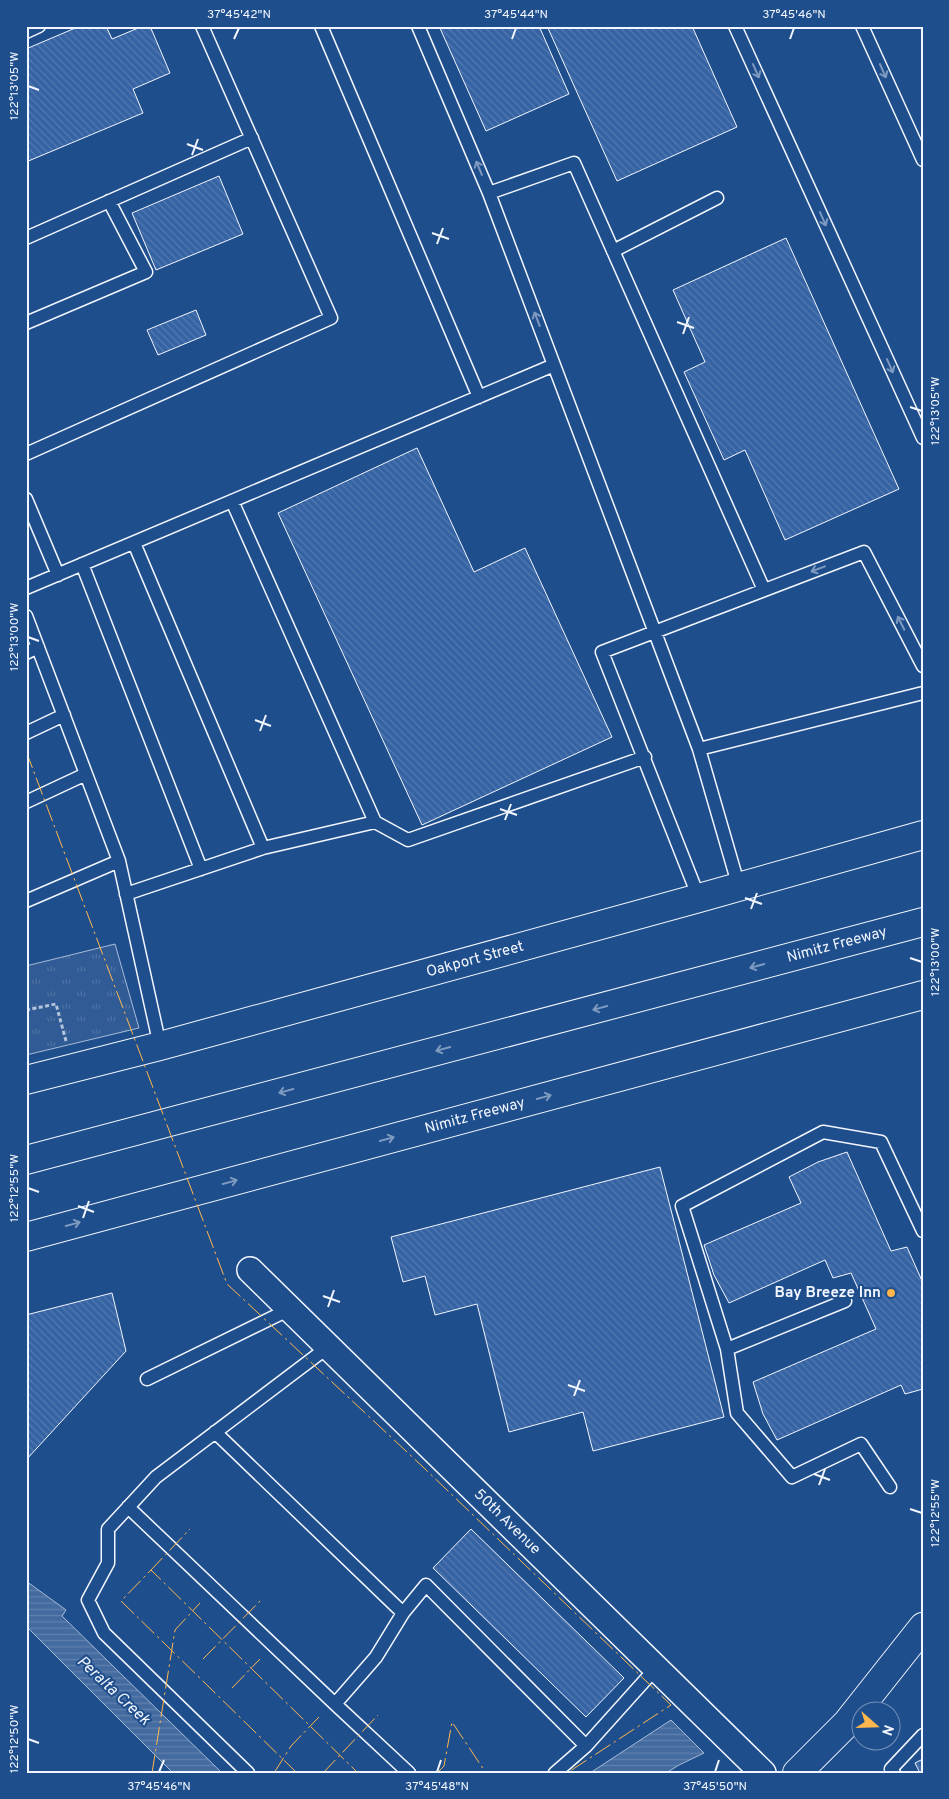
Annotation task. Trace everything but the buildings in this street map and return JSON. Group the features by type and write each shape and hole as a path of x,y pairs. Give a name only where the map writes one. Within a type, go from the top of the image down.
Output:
{"main road":[{"name":"Oakport Street","path":"26,1080 160,1046 923,835"},
{"name":"Nimitz Freeway","path":"26,1160 923,922"},
{"name":"Nimitz Freeway","path":"26,1237 923,995"},
{"path":"797,1773 847,1723 923,1627"}],"street":[{"name":"50th Avenue","path":"250,1270 763,1773"}],"lane":[{"path":"26,32 39,26"},
{"path":"26,454 331,318 202,26"},
{"path":"321,26 479,396"},
{"path":"418,26 490,193 699,749 739,887"},
{"path":"736,26 923,438"},
{"path":"862,26 923,160"},
{"path":"26,238 252,138"},
{"path":"490,193 574,163 764,590"},
{"path":"613,251 717,198"},
{"path":"26,323 146,272 109,201"},
{"path":"26,588 554,365"},
{"path":"26,499 58,575"},
{"path":"232,501 375,822 408,840 644,757"},
{"path":"134,543 263,848"},
{"path":"699,898 602,652 864,552 923,666"},
{"path":"82,564 201,869"},
{"path":"26,616 119,861 160,1046"},
{"path":"26,653 38,647"},
{"path":"699,749 923,693"},
{"path":"26,733 64,716"},
{"path":"26,802 86,774"},
{"path":"126,894 263,848 375,822"},
{"path":"26,901 119,861"},
{"path":"890,1487 861,1444 792,1477 737,1413 727,1349 682,1206 823,1132 881,1142 923,1231"},
{"path":"727,1349 845,1301"},
{"path":"147,1379 290,1309"},
{"path":"248,1773 104,1633 88,1600 108,1563 108,1529 128,1507 156,1478 328,1347"},
{"path":"215,1432 403,1613"},
{"path":"128,1507 409,1773"},
{"path":"335,1704 376,1657 403,1613 426,1586 586,1746"},
{"path":"555,1773 586,1746 656,1668"},
{"path":"894,1773 892,1769 923,1735"}],"path":[{"path":"26,1010 56,1004 72,1067"}],"green space":[{"path":"115,944 139,1028 26,1055 26,966"}],"water":[{"name":"Peralta Creek","path":"26,1581 66,1610 62,1616 222,1773 173,1773 26,1626"},
{"path":"671,1720 704,1753 666,1773 590,1773"}],"power":[{"path":"26,751 227,1284 423,1467 671,1705 567,1773"},
{"path":"150,1571 190,1529"},
{"path":"297,1773 121,1601 151,1570 358,1773"},
{"path":"203,1659 261,1600"},
{"path":"152,1773 175,1630 200,1603"},
{"path":"232,1688 260,1659"},
{"path":"323,1773 378,1715"},
{"path":"274,1773 291,1746 319,1717"},
{"path":"437,1773 444,1766 452,1722 486,1773"}],"place":[{"name":"Bay Breeze Inn","path":"891,1293"}]}
